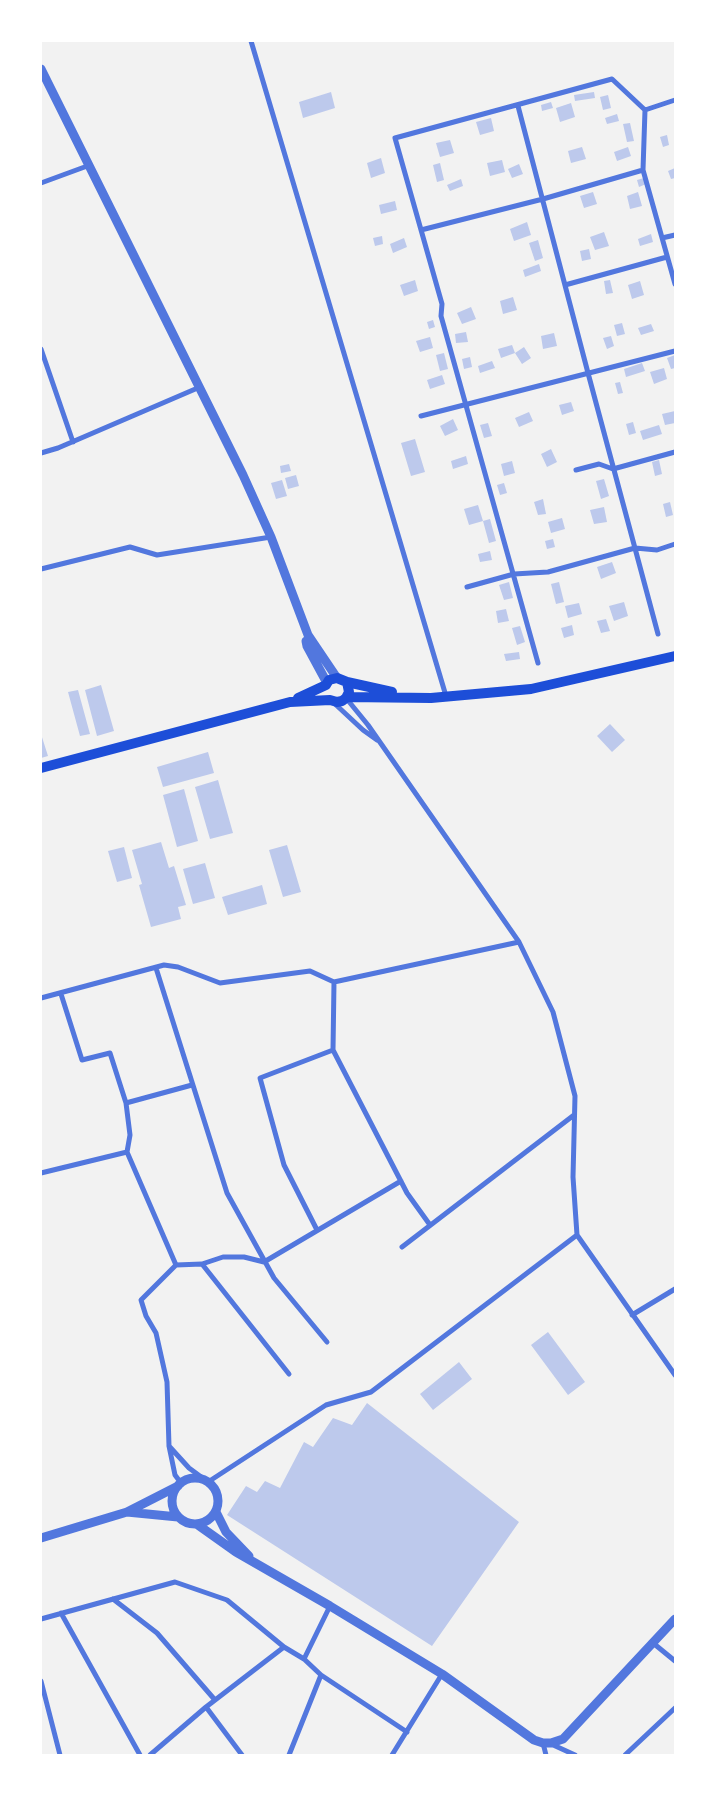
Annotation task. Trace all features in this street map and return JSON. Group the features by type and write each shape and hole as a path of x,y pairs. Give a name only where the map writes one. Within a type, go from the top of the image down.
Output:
{"main road":[{"path":"347,697 431,698 531,689 675,656"},
{"path":"41,768 290,702 326,684 330,680 342,680 376,690 431,698"},
{"path":"290,702 342,701 349,692 342,680"},
{"path":"326,684 325,693 331,700"}],"street":[{"path":"251,41 446,696"},
{"path":"41,68 243,475 271,537 308,635 315,648 342,680"},
{"path":"538,662 441,316 442,304 395,138 612,79 645,110 643,170 675,284"},
{"path":"645,110 675,100"},
{"path":"518,106 658,634"},
{"path":"41,183 90,165"},
{"path":"421,230 543,199 643,170"},
{"path":"662,238 675,235"},
{"path":"565,285 667,257"},
{"path":"41,349 73,442"},
{"path":"420,416 675,351"},
{"path":"41,453 73,442 200,387"},
{"path":"576,470 599,464 613,469 675,452"},
{"path":"41,569 130,547 157,556 271,537"},
{"path":"467,588 514,574 548,572 635,548 657,550 675,544"},
{"path":"303,621 307,646 326,684"},
{"path":"347,697 519,942 552,1012 575,1096 573,1177 577,1235 675,1375"},
{"path":"331,700 363,730 379,742"},
{"path":"41,998 164,965 178,967 220,983 310,971 334,982 519,942"},
{"path":"156,968 227,1193 274,1278 327,1342"},
{"path":"334,982 333,1050 400,1182 430,1225"},
{"path":"61,994 82,1060 110,1053 126,1103 130,1135 127,1152 176,1265"},
{"path":"317,1230 284,1165 260,1078 333,1050"},
{"path":"126,1103 192,1086"},
{"path":"402,1247 574,1115"},
{"path":"41,1173 127,1152"},
{"path":"179,1484 175,1475 170,1446 167,1382 156,1333 146,1316 141,1300 176,1265 202,1264 223,1257 244,1257 264,1262 400,1182"},
{"path":"208,1482 326,1406 371,1392 577,1235"},
{"path":"202,1264 289,1374"},
{"path":"632,1315 675,1289"},
{"path":"170,1446 188,1468 216,1490 218,1501 216,1512 209,1520 198,1525"},
{"path":"41,1538 127,1512 189,1478 199,1478 208,1482"},
{"path":"178,1517 173,1507 172,1496 179,1484"},
{"path":"127,1512 178,1517 187,1523 198,1525 236,1552 442,1674 534,1740 547,1743 575,1755"},
{"path":"216,1512 226,1532 254,1562"},
{"path":"41,1619 175,1582 227,1600 284,1647 304,1659 321,1675 407,1732"},
{"path":"113,1599 158,1633 215,1700"},
{"path":"304,1659 330,1606"},
{"path":"61,1613 140,1755"},
{"path":"547,1743 563,1738 675,1619"},
{"path":"653,1643 675,1661"},
{"path":"150,1755 206,1707 284,1647"},
{"path":"392,1755 442,1674"},
{"path":"289,1755 321,1675"},
{"path":"41,1681 60,1755"},
{"path":"206,1707 242,1755"},
{"path":"625,1755 675,1708"},
{"path":"546,1755 547,1743"}],"building":[{"path":"331,92 335,108 303,118 299,102"},
{"path":"594,92 595,98 575,101 574,95"},
{"path":"608,95 611,108 603,110 600,97"},
{"path":"551,102 553,108 542,111 541,105"},
{"path":"571,103 575,117 560,122 556,108"},
{"path":"617,114 619,121 607,124 605,118"},
{"path":"491,118 494,131 480,135 476,122"},
{"path":"630,123 634,141 627,142 623,124"},
{"path":"667,135 669,145 663,147 660,137"},
{"path":"450,140 454,153 440,157 436,143"},
{"path":"582,147 586,159 571,163 568,151"},
{"path":"628,147 631,156 617,161 614,152"},
{"path":"381,158 385,173 371,178 367,163"},
{"path":"502,160 505,172 490,176 487,163"},
{"path":"440,163 444,180 437,182 433,165"},
{"path":"519,164 523,174 512,178 508,169"},
{"path":"675,168 675,178 671,179 668,171"},
{"path":"644,178 646,184 639,187 637,180"},
{"path":"461,179 463,186 450,191 447,185"},
{"path":"593,192 597,204 584,208 580,196"},
{"path":"638,192 642,206 630,209 627,196"},
{"path":"395,201 397,210 381,214 379,205"},
{"path":"527,222 531,235 514,241 510,229"},
{"path":"604,232 609,246 595,250 590,237"},
{"path":"651,234 653,242 640,246 638,239"},
{"path":"382,236 383,244 375,246 373,238"},
{"path":"404,238 407,247 393,253 390,244"},
{"path":"538,240 543,258 535,261 529,243"},
{"path":"589,249 591,259 582,261 580,251"},
{"path":"539,264 541,271 525,277 523,270"},
{"path":"415,280 418,291 404,296 400,285"},
{"path":"610,280 613,293 606,294 604,281"},
{"path":"640,281 644,295 632,299 628,285"},
{"path":"513,297 517,310 503,314 500,301"},
{"path":"471,307 476,319 462,324 457,313"},
{"path":"433,320 435,327 429,329 427,322"},
{"path":"622,323 625,334 617,336 614,325"},
{"path":"651,324 654,331 641,335 638,328"},
{"path":"466,332 468,342 456,343 455,334"},
{"path":"554,333 557,346 543,349 541,336"},
{"path":"611,336 614,346 607,349 603,338"},
{"path":"430,337 433,348 420,352 416,341"},
{"path":"512,345 515,353 501,358 498,349"},
{"path":"524,347 531,358 522,364 515,353"},
{"path":"444,353 448,369 440,371 436,355"},
{"path":"675,355 675,368 671,369 667,358"},
{"path":"470,357 472,367 464,369 462,359"},
{"path":"492,361 495,368 480,373 478,366"},
{"path":"642,363 645,371 626,377 624,369"},
{"path":"664,368 667,379 654,384 650,372"},
{"path":"442,375 445,384 430,389 427,380"},
{"path":"620,382 623,393 618,394 615,383"},
{"path":"571,402 574,411 562,415 559,405"},
{"path":"675,411 675,423 665,425 662,414"},
{"path":"529,412 533,421 519,427 515,418"},
{"path":"453,419 458,430 445,436 440,426"},
{"path":"633,422 636,433 629,435 626,424"},
{"path":"488,423 492,436 484,438 480,425"},
{"path":"659,425 662,434 643,440 640,431"},
{"path":"415,439 425,472 411,476 401,443"},
{"path":"551,449 557,462 547,467 541,454"},
{"path":"466,456 468,464 453,469 451,461"},
{"path":"659,460 662,474 655,476 652,462"},
{"path":"512,461 515,473 504,476 501,464"},
{"path":"289,464 291,471 281,473 280,466"},
{"path":"296,475 299,486 288,489 285,478"},
{"path":"604,479 609,496 601,499 596,481"},
{"path":"282,480 287,496 276,499 271,483"},
{"path":"504,483 507,493 500,495 497,485"},
{"path":"543,499 546,514 538,515 534,502"},
{"path":"670,502 673,515 666,517 663,504"},
{"path":"478,505 483,521 469,525 464,509"},
{"path":"604,507 607,522 594,524 590,510"},
{"path":"562,518 565,529 551,533 548,522"},
{"path":"490,519 496,541 489,543 483,521"},
{"path":"553,539 555,547 547,549 545,541"},
{"path":"490,551 492,560 480,562 478,554"},
{"path":"612,562 616,573 601,579 597,567"},
{"path":"509,582 513,598 504,600 499,585"},
{"path":"559,582 564,602 556,604 551,584"},
{"path":"624,602 628,616 614,621 609,606"},
{"path":"579,603 582,614 568,618 565,606"},
{"path":"506,609 509,621 498,623 496,611"},
{"path":"606,619 610,631 601,633 597,621"},
{"path":"572,625 574,635 564,638 561,628"},
{"path":"520,626 525,642 517,645 512,628"},
{"path":"519,652 520,659 506,661 504,654"},
{"path":"101,685 114,731 97,736 85,690"},
{"path":"78,690 90,734 80,736 68,692"},
{"path":"610,724 625,740 612,752 597,736"},
{"path":"41,734 48,756 41,758"},
{"path":"208,752 214,773 163,787 157,767"},
{"path":"218,780 233,833 210,839 195,787"},
{"path":"184,789 198,841 177,847 163,795"},
{"path":"161,842 169,868 174,866 186,905 178,907 181,919 151,927 139,885 142,884 132,850"},
{"path":"287,845 301,892 283,897 269,850"},
{"path":"124,847 132,878 117,882 108,851"},
{"path":"205,863 215,898 193,904 183,869"},
{"path":"262,885 267,904 228,915 222,897"},
{"path":"548,1332 585,1382 568,1395 531,1345"},
{"path":"459,1362 472,1379 433,1410 420,1394"},
{"path":"367,1403 519,1522 432,1646 227,1515 246,1486 257,1492 265,1481 280,1488 304,1442 313,1447 333,1418 352,1425"}]}
